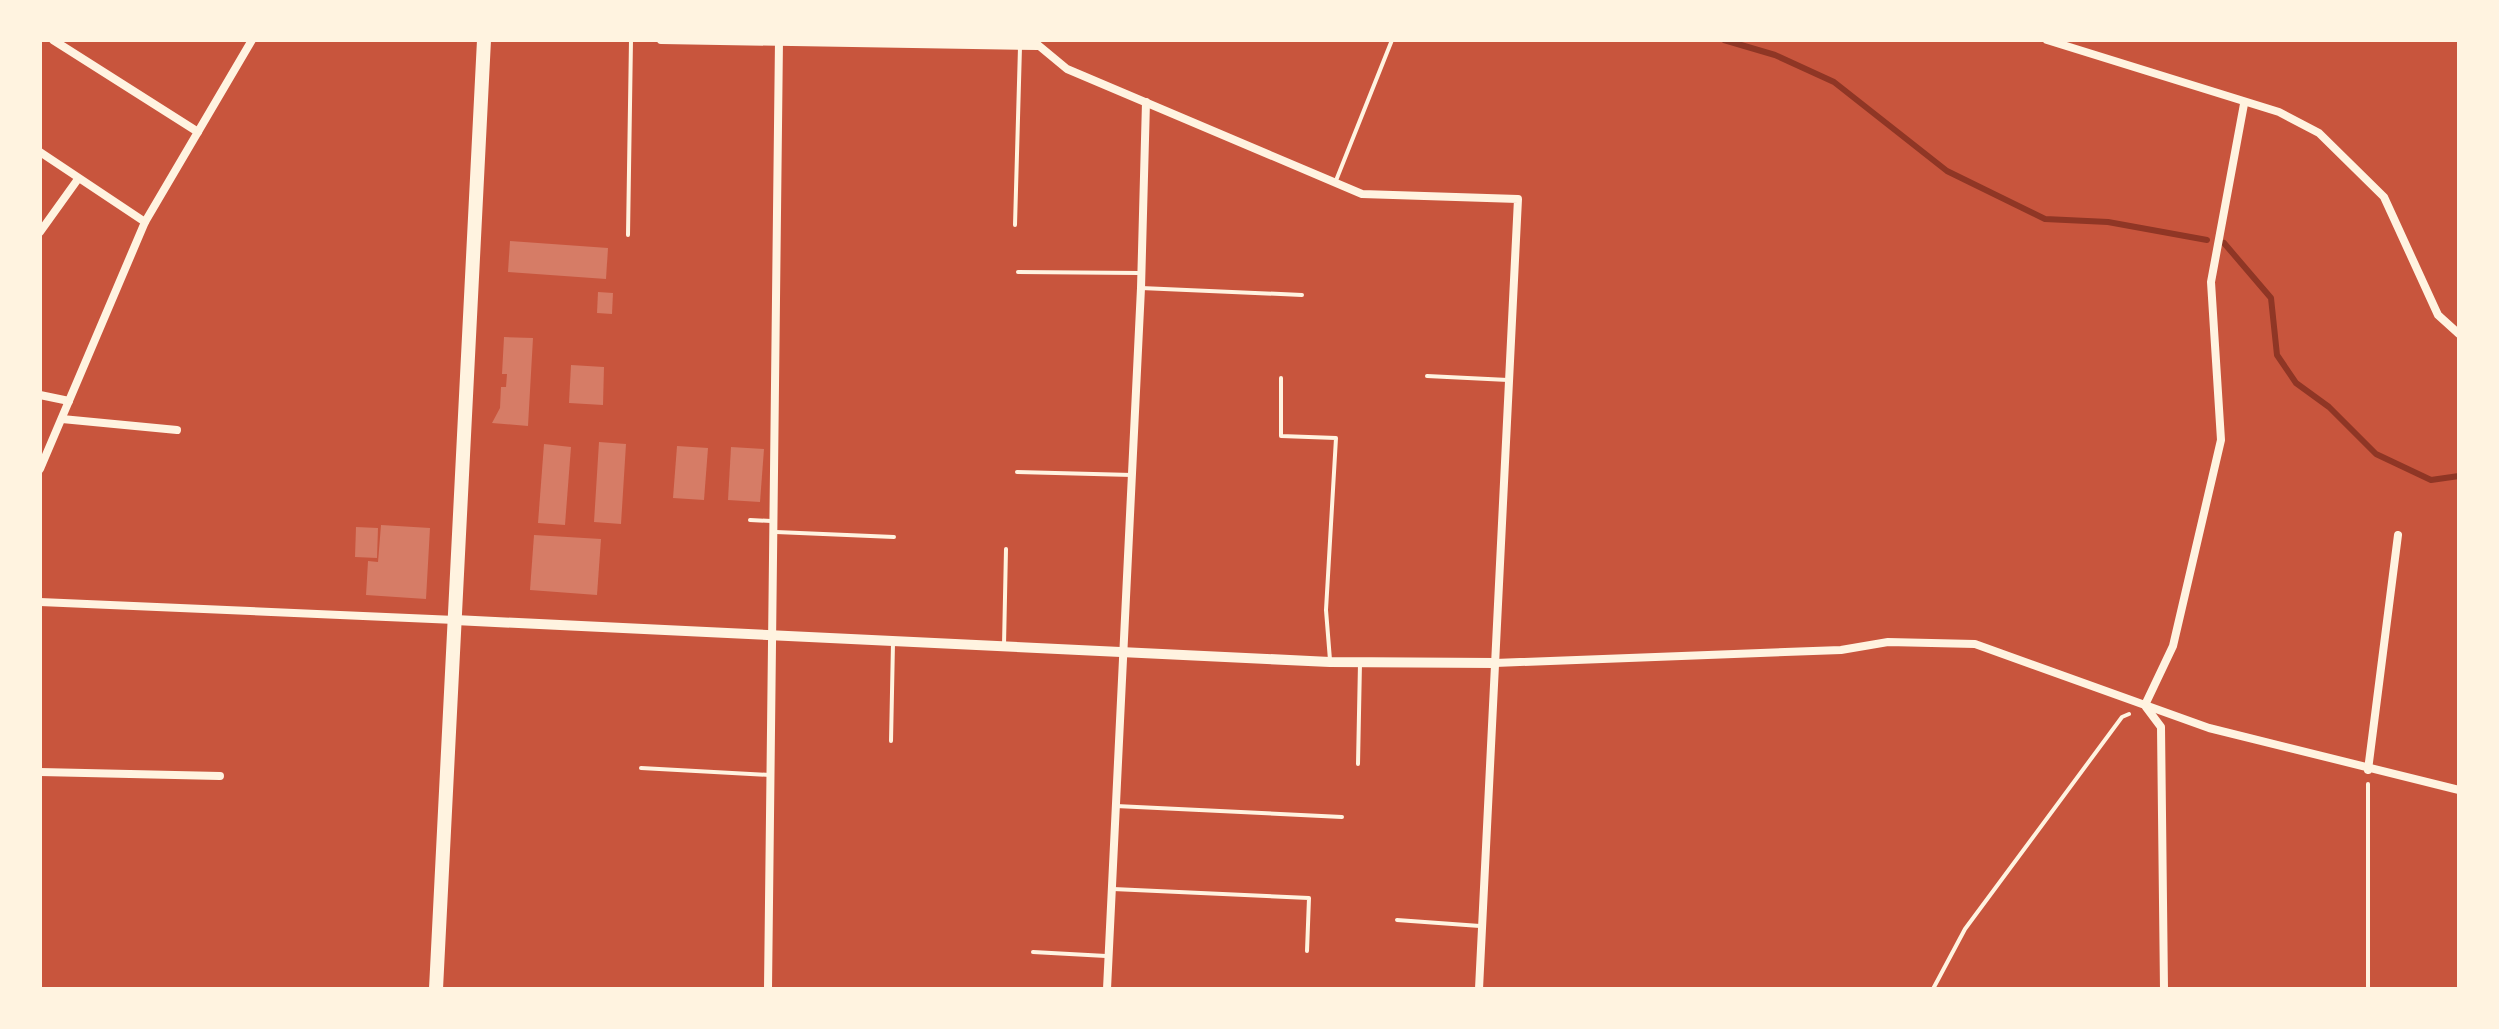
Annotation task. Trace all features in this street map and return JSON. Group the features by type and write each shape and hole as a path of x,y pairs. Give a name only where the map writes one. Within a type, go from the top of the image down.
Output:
{"highway":[{"path":"436,989 484,40"}],"street":[{"path":"53,40 198,132"},
{"path":"661,40 1036,43 1067,69 1362,194 1518,199 1479,989"},
{"path":"2047,40 2244,104 2279,112 2319,133 2384,197 2438,315 2459,334"},
{"path":"40,469 145,222 249,41"},
{"path":"768,989 775,637 779,41"},
{"path":"1107,989 1142,273 1146,102"},
{"path":"2145,705 2173,646 2221,440 2211,282 2244,104"},
{"path":"40,152 145,222"},
{"path":"40,232 78,179"},
{"path":"40,395 69,401"},
{"path":"62,419 177,430"},
{"path":"2368,770 2398,535"},
{"path":"40,602 1360,663 1495,663 1841,650 1888,642 1975,644 2209,728 2368,770 2459,790"},
{"path":"2145,705 2161,727 2164,989"},
{"path":"40,772 220,776"}],"lane":[{"path":"628,235 631,40"},
{"path":"1334,183 1392,40"},
{"path":"1015,225 1020,45"},
{"path":"1018,272 1142,273"},
{"path":"1141,288 1302,295"},
{"path":"1427,376 1509,380"},
{"path":"1281,378 1281,436 1336,438 1326,610 1330,662"},
{"path":"1017,472 1132,475"},
{"path":"750,520 776,521"},
{"path":"776,532 894,537"},
{"path":"1004,648 1006,549"},
{"path":"891,741 893,642"},
{"path":"1358,764 1360,663"},
{"path":"641,768 770,775"},
{"path":"1115,806 1342,817"},
{"path":"1110,889 1309,898 1307,951"},
{"path":"1397,920 1482,926"},
{"path":"1033,952 1108,956"}],"path":[{"path":"1933,989 1965,929 2122,717 2145,705"},
{"path":"2368,770 2368,989"}],"building":[{"path":"510,241 608,248 606,279 508,272"},
{"path":"598,292 613,293 612,314 597,313"},
{"path":"504,337 533,338 528,426 492,423 500,408 501,387 506,387 507,374 502,374"},
{"path":"571,365 604,367 603,405 569,403"},
{"path":"599,442 626,444 621,524 594,522"},
{"path":"544,444 571,447 565,525 538,523"},
{"path":"677,446 708,448 704,500 673,498"},
{"path":"731,447 764,449 760,502 728,500"},
{"path":"381,525 430,528 426,599 366,595 368,561 378,562"},
{"path":"356,527 378,528 377,558 355,557"},
{"path":"534,535 601,539 597,595 530,590"}],"waterway":[{"path":"1724,40 1775,55 1834,82 1947,171 2045,219 2108,222 2207,240"},
{"path":"2224,243 2271,298 2277,355 2296,383 2329,407 2376,454 2431,480 2459,476"}]}
